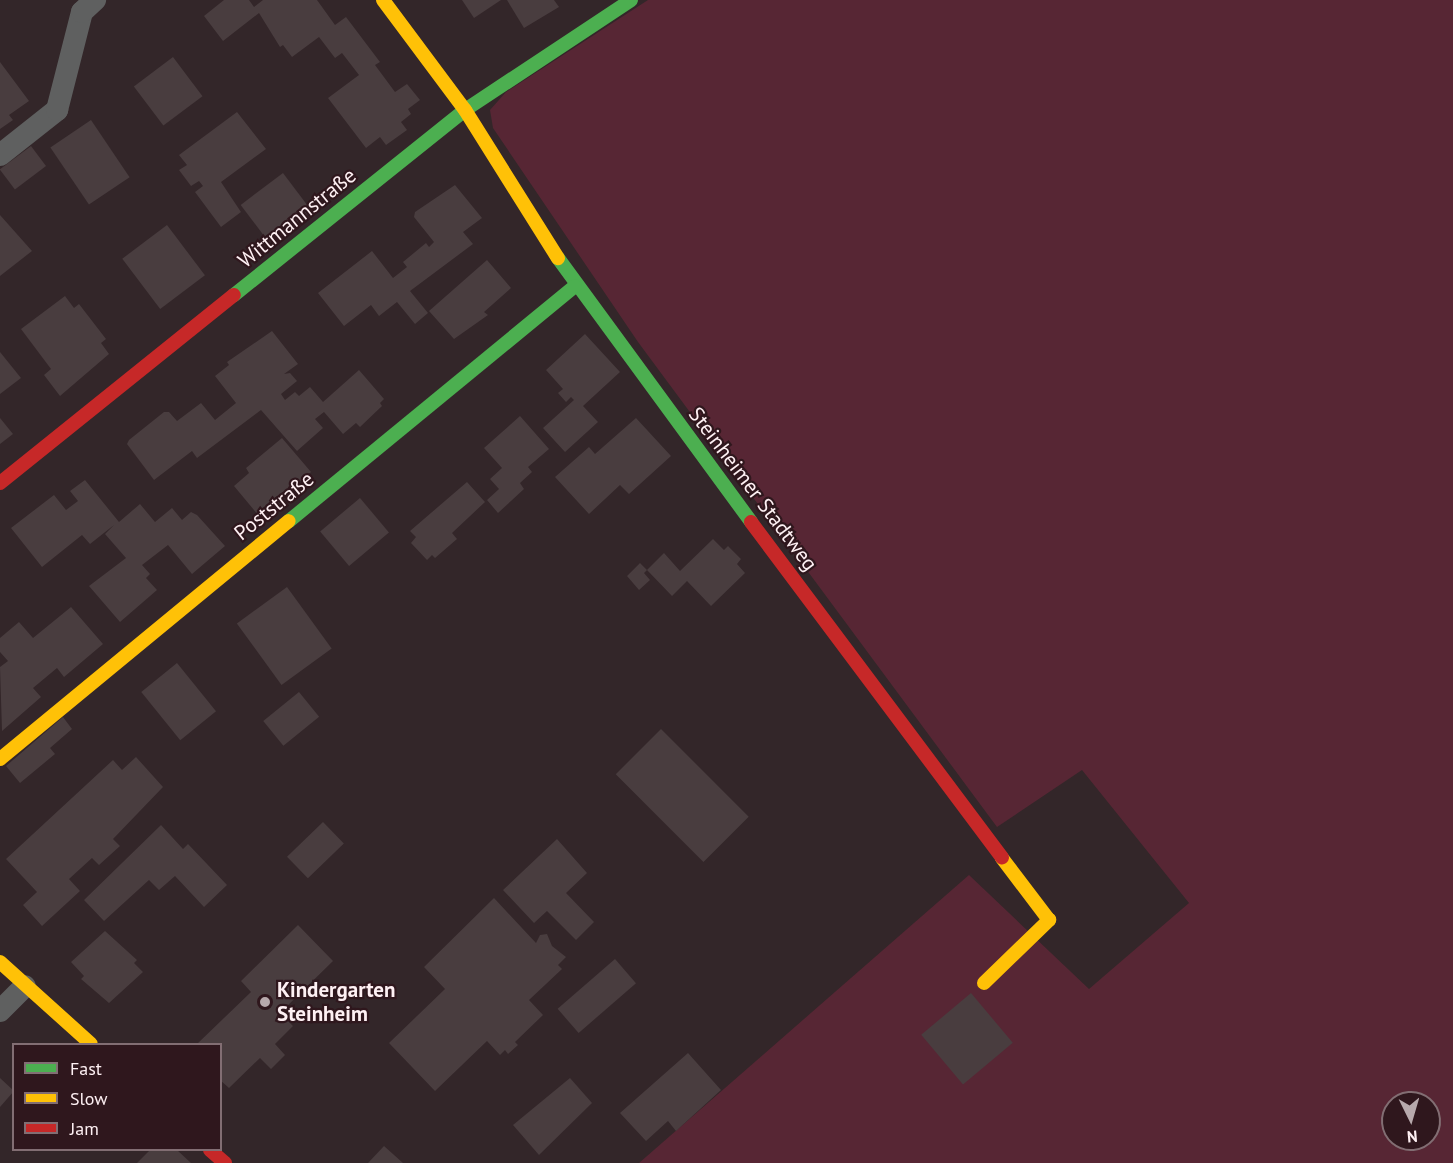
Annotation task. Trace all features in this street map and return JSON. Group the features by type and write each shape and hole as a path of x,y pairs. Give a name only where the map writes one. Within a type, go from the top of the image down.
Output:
{"street":[{"path":"0,155 57,110 82,12 95,0"},
{"name":"Steinheimer Stadtweg","path":"383,0 465,110 575,286 1049,920 984,983"},
{"name":"Wittmannstraße","path":"0,483 465,110 627,1"},
{"name":"Poststraße","path":"0,759 575,286"},
{"path":"0,962 90,1043"},
{"path":"0,1011 25,986"},
{"path":"212,1151 225,1163"}],"shaded area":[{"path":"648,0 1453,0 1453,1163 639,1163 969,875 1089,989 1189,903 1082,770 997,827 638,342 493,128 490,110 506,92"}],"building":[{"path":"224,0 249,0 254,7 263,0 317,0 335,25 346,17 380,62 375,65 395,92 407,84 420,100 408,109 411,114 401,122 407,130 386,145 380,137 366,148 328,98 359,75 342,53 335,58 319,37 292,57 283,45 280,47 259,13 223,41 204,16"},
{"path":"462,0 501,0 474,18"},
{"path":"507,0 554,0 559,7 524,28"},
{"path":"173,57 202,96 163,126 134,86"},
{"path":"0,62 29,101 9,115 13,120 0,129"},
{"path":"237,112 266,149 221,182 241,212 221,227 195,192 203,186 199,181 191,186 179,170 187,165 179,155"},
{"path":"91,120 130,177 89,205 50,147"},
{"path":"31,146 46,166 15,189 0,169"},
{"path":"283,173 312,211 270,243 241,205"},
{"path":"455,185 482,218 463,232 473,244 410,291 428,313 415,324 397,302 379,316 371,305 344,326 318,293 372,251 393,278 407,267 403,262 426,243 429,247 434,242 414,217 415,212"},
{"path":"0,215 32,251 0,276"},
{"path":"167,225 205,275 160,309 122,259"},
{"path":"487,260 511,288 484,312 488,315 454,339 429,311"},
{"path":"65,296 74,308 79,304 106,339 101,343 109,354 60,396 44,375 51,369 21,329"},
{"path":"272,331 298,364 284,374 290,373 297,381 281,394 285,400 295,392 299,396 310,387 323,402 359,370 384,399 380,403 382,406 360,427 356,423 343,434 324,412 315,419 323,428 297,451 261,410 197,458 192,451 154,480 127,444 129,440 164,412 169,412 177,421 201,403 215,420 236,403 215,376 229,365 227,362"},
{"path":"585,334 620,372 583,406 598,422 565,452 543,428 574,400 571,397 566,402 558,393 563,389 546,370"},
{"path":"0,352 21,378 0,394"},
{"path":"520,416 549,449 528,467 532,472 520,483 524,489 498,513 487,500 499,489 490,479 502,468 484,448"},
{"path":"0,418 13,434 0,444"},
{"path":"636,418 671,456 629,494 620,485 589,514 555,477 589,447 595,454"},
{"path":"282,438 311,472 280,498 284,501 275,509 272,505 259,516 234,486 249,473 246,468"},
{"path":"85,480 119,522 140,504 155,522 172,508 182,520 191,512 197,515 225,546 192,574 168,545 142,565 150,574 146,578 157,590 120,622 89,586 126,558 105,534 114,525 90,544 82,535 42,567 11,528 54,495 66,510 78,501 70,491"},
{"path":"467,482 485,502 452,533 457,539 435,558 432,555 427,560 411,543 416,537 410,531"},
{"path":"360,498 389,532 349,566 320,531"},
{"path":"713,539 724,550 728,546 741,559 737,564 745,573 711,606 687,581 672,596 647,570 664,553 680,571"},
{"path":"640,563 647,570 644,573 650,580 639,590 627,576"},
{"path":"287,587 332,648 282,685 237,623"},
{"path":"71,607 103,644 64,677 57,668 33,688 41,697 2,731 0,667 8,661 0,652 0,638 19,622 33,638"},
{"path":"177,663 216,711 180,740 141,692"},
{"path":"299,692 319,717 283,746 263,721"},
{"path":"63,717 72,729 50,748 55,754 20,783 6,766"},
{"path":"661,729 749,817 703,862 616,774"},
{"path":"136,757 163,787 113,839 120,846 99,865 92,858 69,879 80,891 42,926 23,905 37,892 6,859 113,760 122,770"},
{"path":"323,822 344,844 308,878 287,857"},
{"path":"161,825 183,849 188,844 227,885 204,907 175,876 159,890 149,880 104,921 84,900"},
{"path":"557,839 587,873 566,893 594,922 576,940 547,911 534,923 503,890"},
{"path":"494,898 536,943 540,935 547,934 552,946 566,957 558,965 562,969 529,1000 543,1015 515,1042 518,1045 508,1054 505,1050 500,1055 487,1041 435,1091 389,1043 445,989 424,967"},
{"name":"Kindergarten Steinheim","path":"298,925 333,961 280,1013 293,1026 275,1044 285,1055 271,1069 260,1058 229,1088 222,1082 222,1043 198,1043 251,992 241,981"},
{"path":"105,931 137,960 134,963 143,972 109,1003 81,979 84,976 71,962"},
{"path":"615,959 636,983 579,1033 558,1009"},
{"path":"971,993 1013,1043 963,1085 921,1035"},
{"path":"688,1053 721,1090 676,1131 668,1121 646,1141 620,1113"},
{"path":"0,1078 12,1089 12,1093 0,1107"},
{"path":"570,1078 592,1103 539,1155 513,1125"},
{"path":"384,1146 403,1163 368,1163"},
{"path":"149,1151 178,1151 191,1163 137,1163"}],"traffic: fast":[{"path":"234,295 465,110 631,0"},
{"path":"558,258 751,522"},
{"path":"289,521 575,286"}],"traffic: slow":[{"path":"383,0 465,110 558,258"},
{"path":"0,759 289,521"},
{"path":"984,983 1049,920 1002,858"},
{"path":"0,962 90,1043"}],"traffic: jam":[{"path":"0,483 234,295"},
{"path":"751,522 1002,858"},
{"path":"211,1151 225,1163"}],"place":[{"name":"Kindergarten Steinheim","path":"265,1002"}]}
